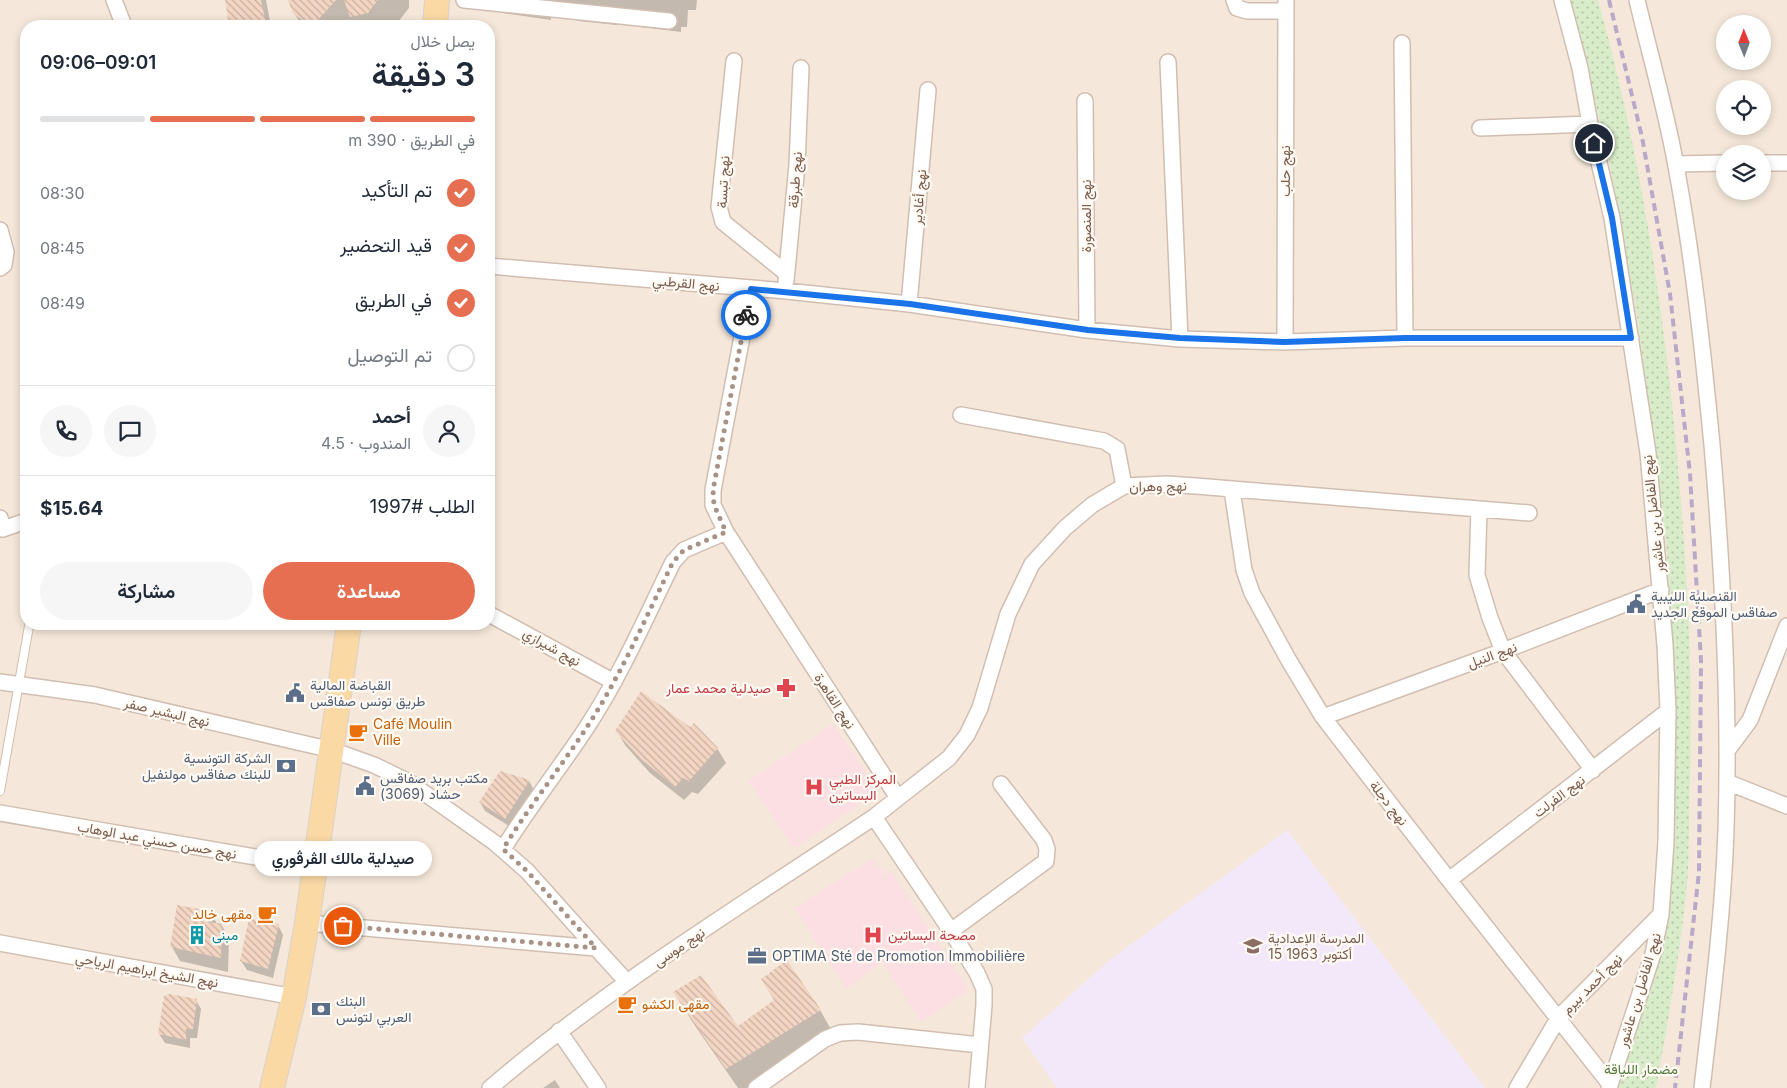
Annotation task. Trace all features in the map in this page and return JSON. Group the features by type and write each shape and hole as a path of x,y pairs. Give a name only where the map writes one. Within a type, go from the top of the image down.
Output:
{"main road":[{"path":"436,20 438,0"},
{"path":"272,1088 294,997 307,923 348,630"}],"street":[{"path":"114,0 122,20"},
{"path":"464,0 669,21"},
{"path":"1234,0 1237,8 1247,11 1286,5"},
{"name":"نهج الفاضل بن عاشور","path":"1562,0 1580,68 1590,124 1612,218 1631,338 1648,453 1661,590 1668,712 1666,842 1661,914 1653,954 1609,1086"},
{"path":"1637,0 1676,164 1703,343 1717,502 1726,667 1726,832 1721,912 1702,1088"},
{"name":"نهج حلب","path":"1284,342 1286,5"},
{"path":"1402,43 1405,338"},
{"name":"نهج تبسة","path":"734,61 719,207 723,222 786,274"},
{"path":"1168,62 1180,338"},
{"name":"نهج طبرقة","path":"786,291 796,165 801,68"},
{"name":"نهج أغادير","path":"910,304 928,90"},
{"name":"نهج المنصورة","path":"1086,101 1088,330"},
{"path":"1480,128 1590,124"},
{"path":"1676,164 1716,163"},
{"path":"1771,163 1787,163"},
{"path":"0,230 6,252 4,265 0,268"},
{"name":"نهج القرطبي","path":"495,267 786,291 910,304 1088,330 1180,338 1284,342 1405,338 1631,338"},
{"name":"نهج القاهرة","path":"751,289 713,490 714,505 726,532 898,798"},
{"path":"961,415 1104,441 1117,449 1124,486"},
{"name":"نهج وهران","path":"898,798 949,758 967,735 980,708 1008,614 1032,564 1065,528 1092,504 1124,486 1166,484 1529,514"},
{"name":"نهج دجلة","path":"1232,490 1244,570 1252,593 1288,659 1323,716 1449,880 1559,1017 1609,1086"},
{"path":"1479,509 1477,575 1490,618 1503,651 1593,770"},
{"path":"2,524 20,522"},
{"path":"503,849 531,804 587,727 614,682 673,562 684,550 726,532"},
{"name":"نهج النيل","path":"1323,716 1503,651 1661,590"},
{"name":"نهج شيرازي","path":"495,617 614,682"},
{"path":"1726,751 1750,720 1787,626"},
{"name":"نهج البشير صفر","path":"0,682 95,696 332,750 374,765 409,782 503,849 527,871 627,982"},
{"name":"نهج الفرلت","path":"1449,880 1668,712"},
{"path":"1727,782 1787,806"},
{"path":"951,931 1046,862 1047,849 1044,840 1001,784"},
{"path":"898,798 874,817 951,931 977,973 984,990 976,1088"},
{"name":"نهج حسن حسني عبد الوهاب","path":"0,814 314,867"},
{"name":"نهج موسى","path":"490,1088 559,1031 627,982 874,817"},
{"name":"نهج أحمد بيرم","path":"1517,1088 1559,1017 1661,914"},
{"path":"307,923 596,948"},
{"name":"نهج الشيخ ابراهيم الرياحي","path":"0,943 294,997"},
{"path":"559,1031 598,1088"},
{"path":"756,1088 825,1040 840,1033 858,1032 980,1045"}],"lane":[{"path":"0,791 28,630"}],"shaded area":[{"path":"0,0 1787,0 1787,1088 0,1088"},
{"name":"المركز الطبي البساتين","path":"833,724 879,791 794,848 748,781"},
{"name":"المدرسة الإعدادية 15 أكتوبر 1963","path":"1287,830 1485,1088 1057,1088 1022,1038 1111,959"},
{"name":"مصحة البساتين","path":"873,858 885,875 892,871 969,990 921,1022 882,962 846,989 795,908"}],"green space":[{"name":"مضمار اللياقة","path":"1571,0 1598,0 1615,65 1630,130 1654,262 1678,461 1689,633 1691,703 1688,867 1677,962 1656,1088 1617,1088 1663,944 1671,894 1674,785 1672,620 1666,543 1638,321 1609,159"}],"building":[{"path":"225,0 261,0 265,20 228,20"},
{"path":"288,0 336,0 318,20 302,20 293,14"},
{"path":"344,0 378,0 368,13 350,17"},
{"path":"641,691 690,727 694,723 718,748 689,781 683,778 675,787 641,759 615,731"},
{"path":"500,771 530,780 505,819 479,802"},
{"name":"مبنى","path":"177,905 211,911 212,923 222,923 221,958 170,947"},
{"name":"مبنى","path":"249,918 279,924 268,969 240,961"},
{"path":"787,960 821,1010 726,1069 673,992 701,975 738,1026 774,1000 761,979"},
{"path":"170,994 197,999 193,1029 186,1029 186,1040 158,1034 164,996"}],"railway":[{"path":"1609,0 1642,137 1670,294 1690,474 1701,661 1699,872 1675,1088"}],"way so far":[{"path":"343,926 596,948 527,871 503,849 531,804 587,727 614,682 679,553 726,532 714,505 713,490 746,315"}],"place":[{"name":"القنصلية الليبية صفاقس الموقع الجديد","path":"1636,604"},
{"name":"صيدلية محمد عمار","path":"786,688"},
{"name":"القباضة المالية طريق تونس صفاقس","path":"295,693"},
{"name":"Café Moulin Ville","path":"358,732"},
{"name":"الشركة التونسية للبنك صفاقس مولنفيل","path":"286,766"},
{"name":"مكتب بريد صفاقس حشاد (3069)","path":"365,786"},
{"name":"المركز الطبي البساتين","path":"814,787"},
{"name":"مقهى خالد","path":"267,914"},
{"name":"صيدلية مالك الڤرڤوري","path":"343,926"},
{"name":"مبنى","path":"197,935"},
{"name":"مصحة البساتين","path":"873,935"},
{"name":"المدرسة الإعدادية 15 أكتوبر 1963","path":"1253,946"},
{"name":"OPTIMA Sté de Promotion Immobilière","path":"757,956"},
{"name":"مقهى الكشو","path":"627,1004"},
{"name":"البنك العربي لتونس","path":"321,1009"}],"route":[{"path":"746,315 751,289 910,304 1088,330 1180,338 1284,342 1405,338 1631,338 1612,218 1594,143"}]}
